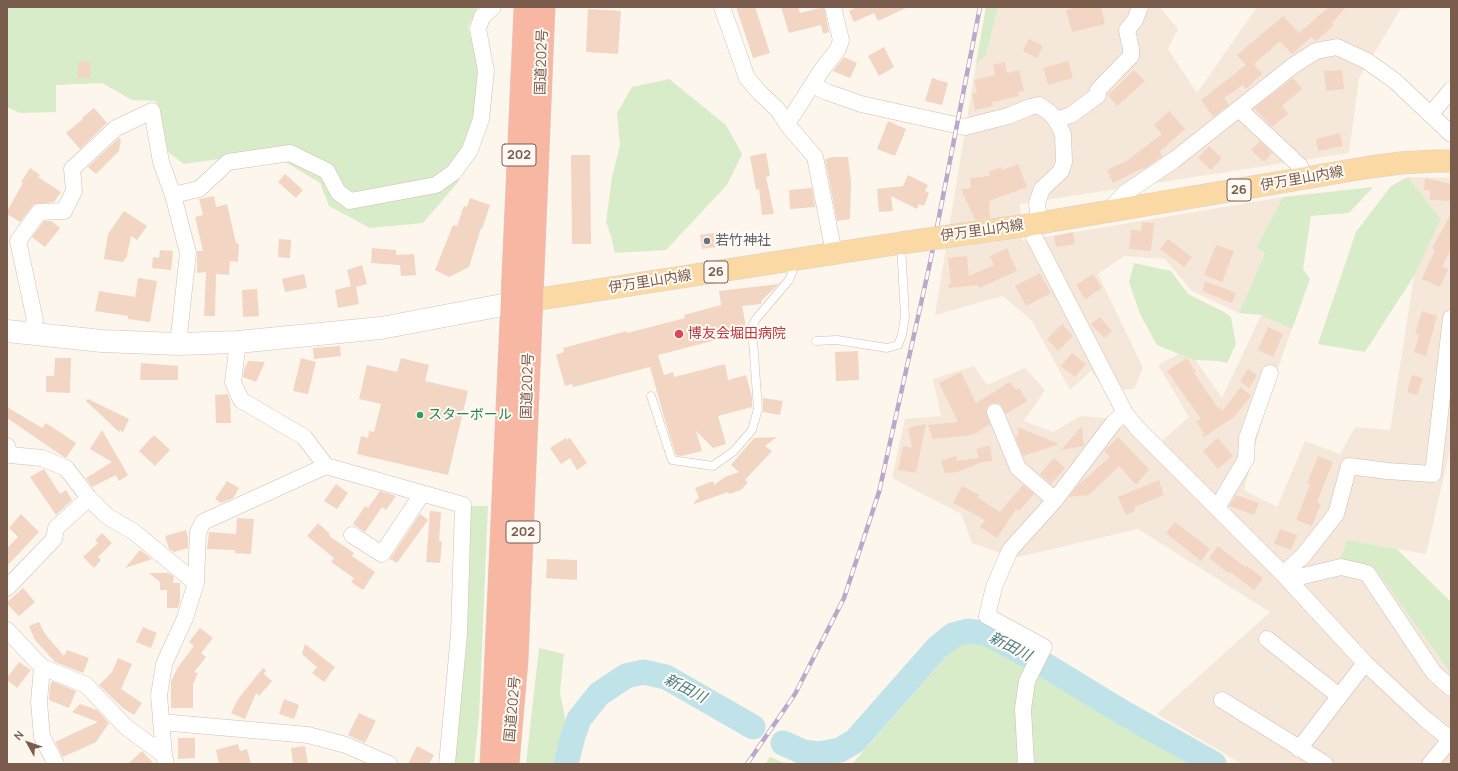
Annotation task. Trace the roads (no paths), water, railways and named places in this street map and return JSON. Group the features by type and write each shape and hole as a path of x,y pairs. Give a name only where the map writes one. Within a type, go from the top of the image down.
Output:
{"highway":[{"name":"国道202号","path":"508,764 517,661 528,8"},
{"name":"国道202号","path":"491,764 522,301"}],"main road":[{"name":"伊万里山内線","path":"522,301 1106,213 1303,178 1401,163 1451,161"}],"street":[{"path":"173,195 199,189 228,162 290,153 327,170 338,192 350,201 436,185 454,172 470,150 481,119 486,72 478,29 482,17 493,7"},
{"path":"722,7 747,78 777,109 787,124 815,157 834,253"},
{"path":"787,124 838,50 841,40 833,7"},
{"path":"1056,120 1071,115 1098,95 1098,90 1131,56 1127,30 1135,20 1140,7"},
{"path":"1106,213 1125,193 1174,160 1294,65 1316,51 1337,46 1367,61 1395,81 1432,114 1451,134"},
{"path":"813,85 827,92 861,104 965,127 1008,116 1038,105 1050,113 1056,120 1063,134 1064,162 1061,171 1042,189 1037,203 1033,224 1125,413 1138,429 1282,574 1365,663 1425,719 1451,740 1430,764"},
{"path":"1432,114 1451,90"},
{"path":"1239,109 1300,166 1303,178"},
{"path":"30,335 35,320 18,241 40,212 64,211 74,192 72,169 116,128 152,111 161,162 173,195 188,253 178,344"},
{"path":"7,332 102,341 178,344 238,342 381,328 522,301"},
{"path":"1282,574 1303,556 1336,514 1349,466 1386,471 1433,474 1444,434 1451,318"},
{"path":"238,342 234,382 240,400 304,437 326,466 462,505 459,634 447,764"},
{"path":"1218,508 1246,459 1247,438 1270,374"},
{"path":"995,412 1018,468 1055,500"},
{"path":"1026,764 1023,709 1027,681 1044,647 987,616 994,587 1010,550 1055,500 1114,422 1125,413"},
{"path":"7,446 10,455 42,458 66,468 89,498 108,516 134,532 196,583"},
{"path":"165,759 159,695 164,664 185,618 196,583 198,532 203,522 326,466"},
{"path":"352,535 382,554 422,494"},
{"path":"7,588 54,539 56,528 89,498"},
{"path":"1282,574 1299,577 1341,567 1367,573 1434,673 1451,688"},
{"path":"7,630 42,667 86,685 126,727 165,759"},
{"path":"1267,639 1339,696"},
{"path":"1299,749 1365,663"},
{"path":"42,667 39,702 42,737 56,764"},
{"path":"1222,700 1299,749 1326,764"},
{"path":"161,722 308,735 346,745 389,764"}],"lane":[{"path":"816,341 837,340 887,348 898,345 902,335 905,317 901,243"},
{"path":"651,396 672,460 713,466 734,451 752,430 758,409 752,327 756,319 789,280 792,273 793,261"}],"waterway":[{"name":"新田川","path":"783,743 803,752 819,754 840,750 855,741 937,648 953,635 969,631 988,634 1045,665 1122,712 1214,764"},
{"name":"新田川","path":"566,764 579,719 599,694 626,676 643,672 666,677 753,727"}],"railway":[{"path":"747,764 795,694 844,598 879,492 930,263 980,7"}],"place":[{"name":"若竹神社","path":"707,241"},
{"name":"博友会堀田病院","path":"679,334"},
{"name":"スターボール","path":"420,415"}]}
